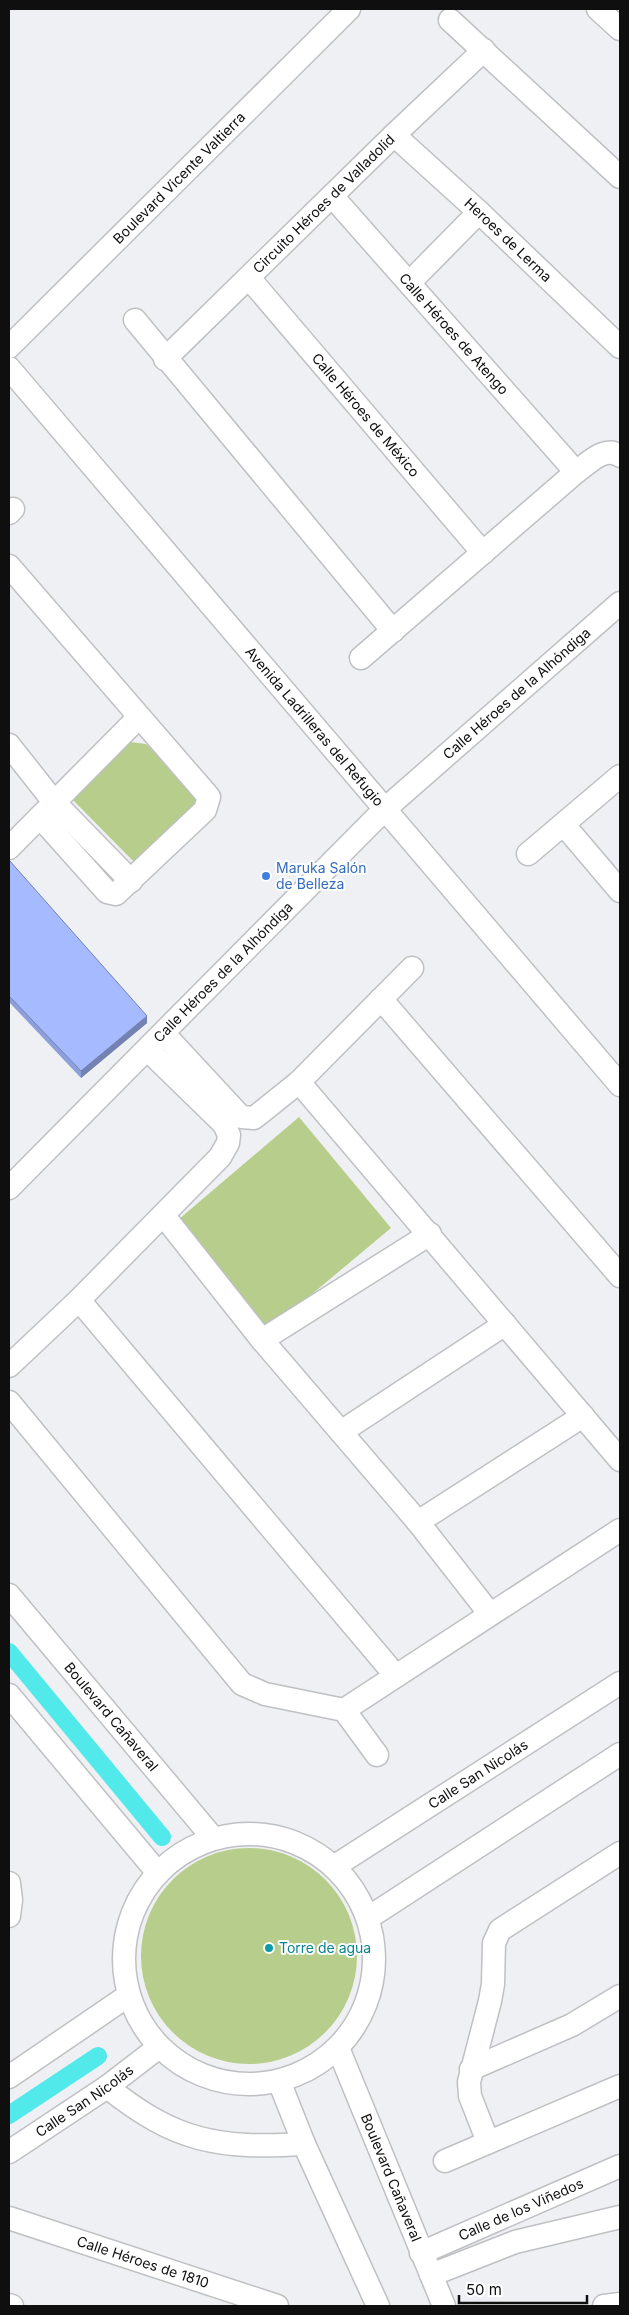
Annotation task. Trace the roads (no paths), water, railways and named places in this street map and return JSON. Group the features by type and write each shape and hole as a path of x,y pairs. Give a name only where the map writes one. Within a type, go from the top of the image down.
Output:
{"street":[{"name":"Boulevard Vicente Valtierra","path":"9,347 349,9"},
{"path":"598,9 620,28"},
{"path":"450,20 620,177"},
{"name":"Circuito Héroes de Valladolid","path":"165,359 394,135 484,50"},
{"name":"Heroes de Lerma","path":"394,135 479,212 620,347"},
{"name":"Calle Héroes de Atengo","path":"332,196 576,472"},
{"path":"410,282 479,212"},
{"name":"Calle Héroes de México","path":"249,278 483,553"},
{"path":"135,320 165,359 393,631"},
{"name":"Avenida Ladrilleras del Refugio","path":"9,368 620,1085"},
{"path":"361,658 576,472 606,451 620,455"},
{"path":"9,566 203,788 209,801 205,810 130,881 116,894 110,894 47,809 9,746"},
{"name":"Calle Héroes de la Alhóndiga","path":"9,1188 164,1034 385,809 620,602"},
{"path":"9,848 139,716"},
{"path":"528,854 620,776"},
{"path":"564,825 620,891"},
{"path":"164,1034 241,1117 245,1119 254,1118 299,1082 412,968"},
{"path":"381,999 620,1276"},
{"path":"9,1366 164,1216 225,1151 229,1135 224,1124 148,1050"},
{"path":"299,1082 620,1460"},
{"path":"164,1216 262,1340 418,1522 490,1614"},
{"path":"262,1340 430,1234"},
{"path":"78,1300 396,1676"},
{"path":"341,1432 505,1324"},
{"path":"9,1402 242,1684 265,1694 344,1710 377,1755"},
{"path":"418,1522 582,1416"},
{"path":"344,1710 620,1530"},
{"name":"Boulevard Cañaveral","path":"9,1595 213,1838"},
{"name":"Calle San Nicolás","path":"335,1866 620,1682"},
{"path":"9,1695 158,1873"},
{"path":"368,1918 620,1754"},
{"path":"239,1833 265,1834 282,1838 314,1850 335,1866 356,1892 368,1918 375,1952 372,1987 359,2020 338,2048 322,2061 305,2071 279,2081 247,2085 214,2080 185,2067 159,2047 141,2023 129,1995 124,1963 127,1930 138,1900 158,1873 174,1858 193,1846 213,1838 239,1833"},
{"path":"488,2142 470,2096 469,2082 490,2001 494,1977 494,1943 497,1933 620,1853"},
{"path":"9,1883 11,1900 9,1916"},
{"path":"9,2077 129,1995"},
{"path":"471,2069 572,2025 620,1996"},
{"name":"Calle San Nicolás","path":"9,2152 107,2087 159,2047"},
{"name":"Boulevard Cañaveral","path":"338,2048 444,2306"},
{"path":"279,2081 304,2144 378,2306"},
{"path":"446,2161 620,2086"},
{"path":"107,2087 144,2114 189,2136 216,2143 243,2146 304,2144"},
{"name":"Calle de los Viñedos","path":"421,2252 620,2166"},
{"name":"Calle de los Viñedos","path":"431,2276 515,2242 620,2217"},
{"name":"Calle Héroes de 1810","path":"9,2218 277,2306"},
{"path":"604,2306 620,2304"}],"waterway":[{"path":"9,1652 162,1837"},
{"path":"9,2115 98,2056"}],"place":[{"name":"Maruka Salón de Belleza","path":"266,876"},
{"name":"Torre de agua","path":"269,1948"}]}
